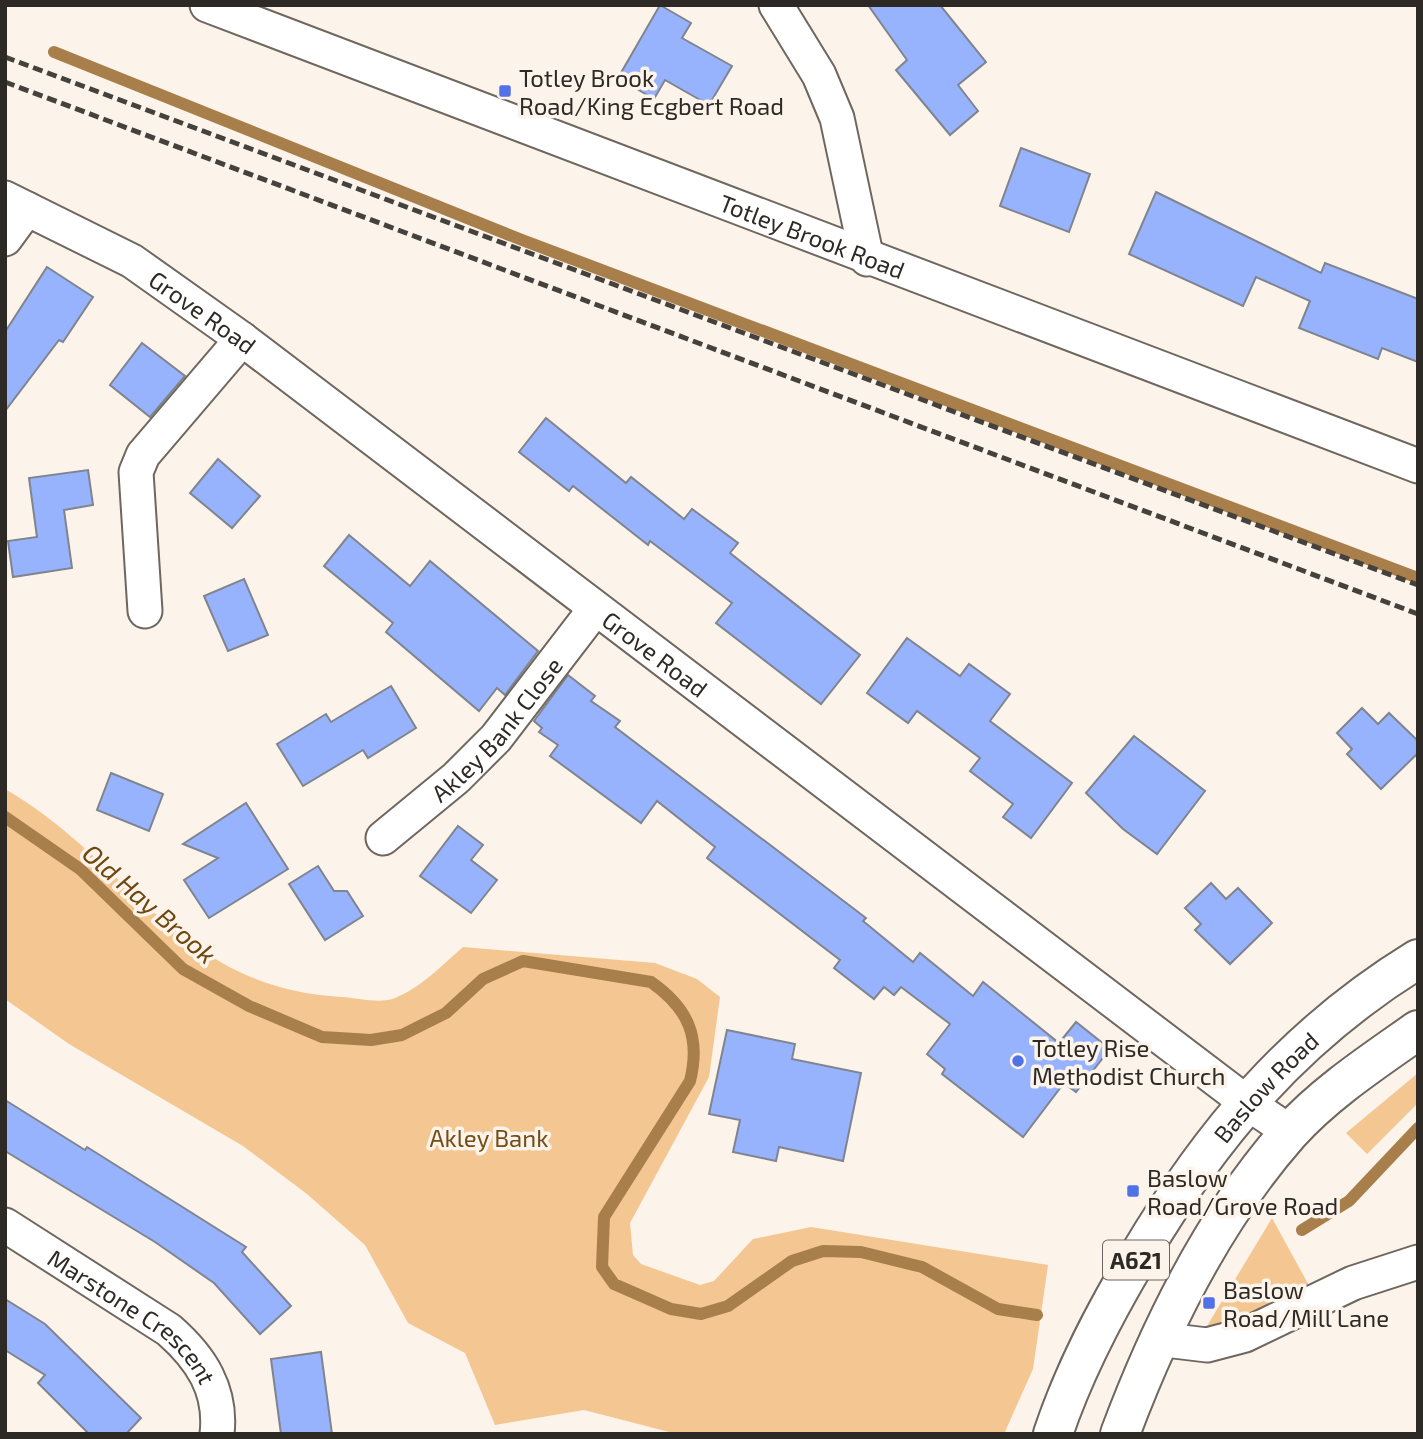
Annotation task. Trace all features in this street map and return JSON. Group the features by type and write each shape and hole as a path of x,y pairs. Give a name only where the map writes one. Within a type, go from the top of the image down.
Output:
{"main road":[{"name":"Baslow Road","path":"1053,1434 1065,1400 1110,1305 1171,1202 1246,1102 1276,1069 1334,1018 1418,959"},
{"name":"A621","path":"1119,1434 1157,1339 1226,1219 1290,1132 1374,1060 1418,1030"}],"street":[{"name":"Totley Brook Road","path":"207,5 867,259 1418,466"},
{"path":"776,5 819,75 837,118 867,259"},
{"path":"5,239 16,204"},
{"name":"Grove Road","path":"16,204 132,261 242,340 1246,1102 1290,1132"},
{"path":"145,611 136,472 143,455 242,340"},
{"name":"Akley Bank Close","path":"383,838 456,778 496,738 595,609"},
{"name":"Marstone Crescent","path":"5,1225 169,1330 185,1343 208,1376 217,1410 217,1434"},
{"path":"1157,1339 1206,1345 1245,1335 1353,1283 1418,1262"}],"green space":[{"name":"Akley Bank","path":"5,789 49,818 159,917 197,947 238,971 286,989 369,1000 389,1000 423,982 463,947 655,963 697,979 720,997 709,1077 630,1223 633,1255 641,1264 700,1285 714,1281 753,1239 811,1227 1048,1265 1033,1369 1004,1434 677,1434 584,1410 495,1425 465,1353 408,1323 365,1245 307,1194 243,1146 69,1044 5,999"},
{"path":"1418,1073 1418,1103 1367,1154 1346,1133"},
{"path":"1272,1218 1312,1291 1215,1330 1207,1326"}],"building":[{"path":"660,5 691,23 682,38 732,66 709,105 665,80 654,99 618,78"},
{"path":"868,5 940,5 986,62 958,85 978,111 950,135 896,70 907,60"},
{"path":"1021,148 1090,174 1069,232 1000,206"},
{"path":"1156,192 1321,273 1325,263 1418,299 1418,362 1382,348 1378,359 1299,328 1310,301 1256,277 1243,306 1129,254"},
{"path":"47,267 93,297 63,342 59,340 5,411 5,332"},
{"path":"142,343 185,376 150,417 110,385"},
{"path":"546,418 626,483 631,477 684,519 692,509 738,543 730,553 860,655 821,704 716,623 732,603 650,541 648,545 573,486 569,491 519,452"},
{"path":"218,459 260,496 232,528 190,493"},
{"path":"88,470 93,505 64,510 72,568 13,577 8,541 37,537 29,478"},
{"path":"349,535 410,586 430,561 538,651 505,695 497,688 479,711 386,632 393,623 324,566"},
{"path":"244,579 268,635 228,651 204,596"},
{"path":"907,638 960,676 969,664 1010,694 990,721 1072,783 1031,838 1003,817 1013,804 970,771 980,758 917,711 908,723 867,693"},
{"path":"568,675 595,696 591,701 620,721 615,727 866,918 863,921 913,962 920,953 973,996 983,982 1059,1043 1076,1022 1110,1049 1076,1092 1064,1083 1023,1137 942,1074 945,1069 927,1054 950,1024 901,987 894,995 884,987 874,999 834,968 840,960 707,858 715,847 657,801 641,823 550,756 558,745 539,732 542,728 534,721"},
{"path":"391,686 416,728 368,758 363,750 303,786 277,744 326,714 331,722"},
{"path":"1362,708 1378,724 1389,713 1418,741 1418,753 1381,789 1347,754 1352,749 1337,733"},
{"path":"1134,736 1205,791 1157,854 1123,829 1086,793"},
{"path":"111,773 163,794 149,831 97,810"},
{"path":"246,803 288,869 209,918 184,880 218,858 183,844"},
{"path":"458,826 483,845 471,860 497,880 471,913 420,876"},
{"path":"318,866 334,891 347,891 363,916 325,940 289,884"},
{"path":"1211,883 1226,899 1238,888 1272,923 1230,964 1195,930 1201,924 1185,908"},
{"path":"727,1030 795,1044 792,1059 861,1073 843,1161 779,1147 776,1161 733,1152 740,1120 709,1114"},
{"path":"5,1100 85,1150 87,1147 246,1247 242,1252 291,1306 260,1334 214,1283 155,1242 5,1151"},
{"path":"5,1299 45,1324 141,1418 126,1434 89,1434 38,1383 45,1375 5,1350"},
{"path":"321,1352 332,1434 281,1434 271,1359"}],"waterway":[{"path":"54,52 522,240 1418,578"},
{"name":"Old Hay Brook","path":"5,817 80,869 183,969 249,1006 322,1037 371,1040 402,1035 446,1013 483,979 523,961 651,982 683,1013 692,1037 693,1065 690,1081 604,1217 602,1267 614,1284 671,1309 701,1314 728,1306 792,1261 823,1251 861,1252 922,1267 998,1309 1037,1315"},
{"name":"Old Hay Brook","path":"1302,1230 1349,1201 1418,1128"}],"railway":[{"path":"5,57 1418,585"},
{"path":"5,82 1418,614"}],"place":[{"name":"Totley Brook Road/King Ecgbert Road","path":"505,91"},
{"name":"Totley Rise Methodist Church","path":"1018,1061"},
{"name":"Baslow Road/Grove Road","path":"1133,1191"},
{"name":"Baslow Road/Mill Lane","path":"1209,1303"}]}
